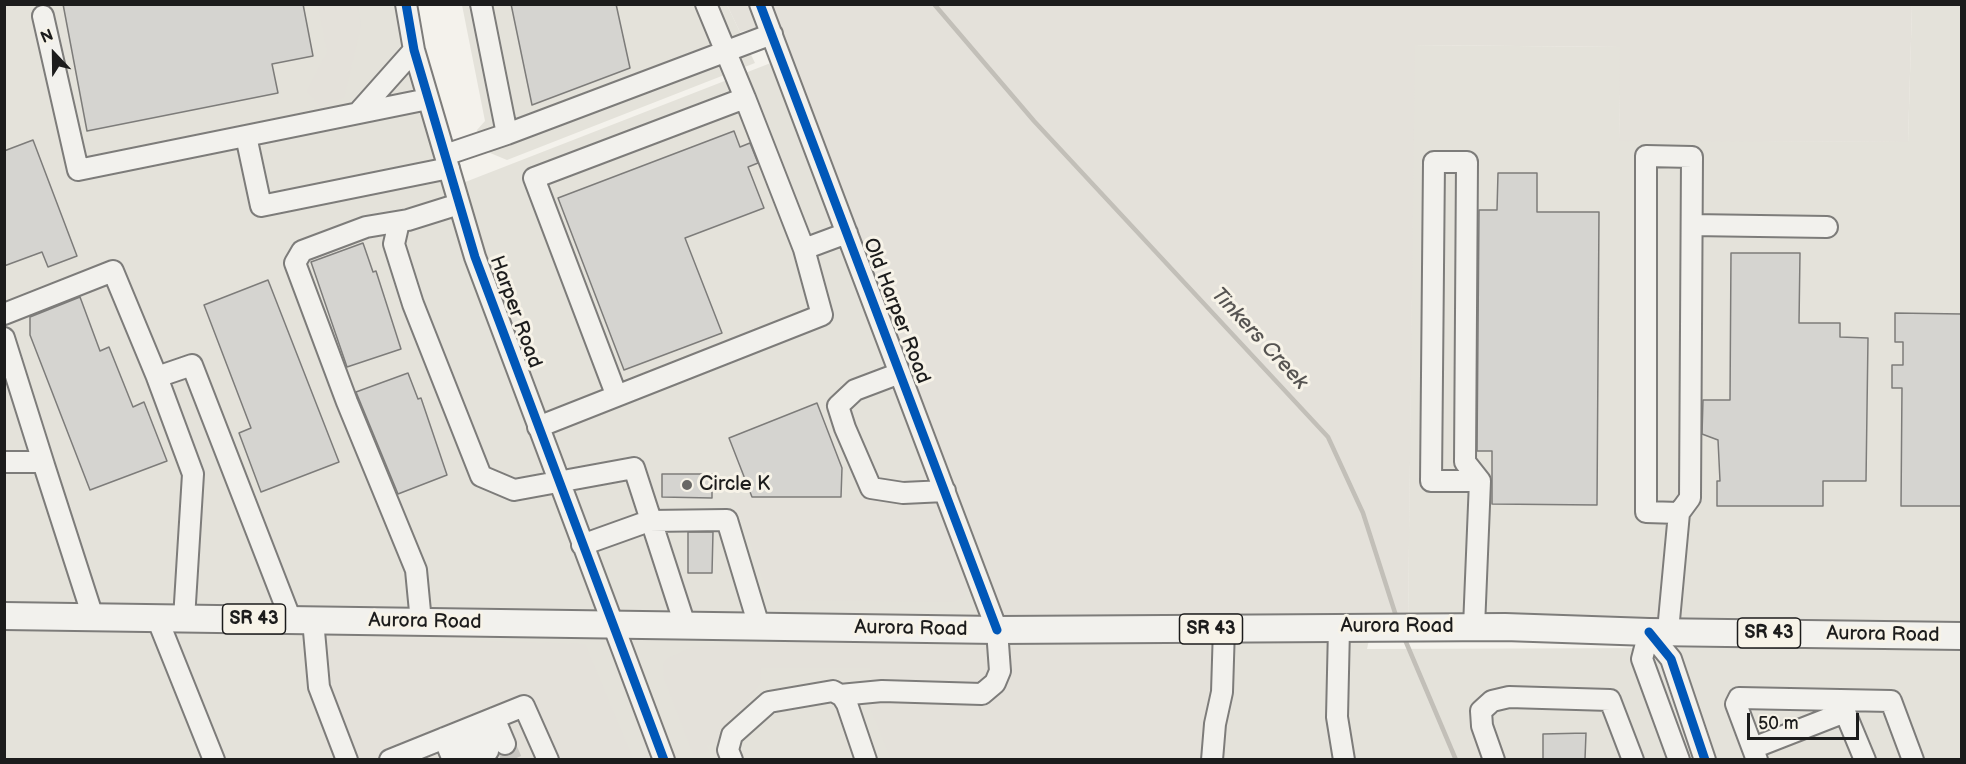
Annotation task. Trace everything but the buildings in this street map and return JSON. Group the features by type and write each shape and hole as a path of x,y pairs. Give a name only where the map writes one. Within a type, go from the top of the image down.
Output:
{"main road":[{"name":"Aurora Road","path":"4,616 997,630 1474,627 1962,636"}],"street":[{"name":"Harper Road","path":"406,4 414,50 475,257 664,759"},
{"path":"481,4 507,134"},
{"path":"538,427 616,394 822,315 804,249 706,4"},
{"name":"Old Harper Road","path":"760,4 997,630 1000,671 995,683 982,694 882,691 840,695"},
{"path":"42,16 78,170 428,99"},
{"path":"246,136 261,206 447,162 507,134 772,34"},
{"path":"358,113 414,50"},
{"path":"616,394 534,178 745,98"},
{"path":"1679,513 1646,512 1646,156 1692,157 1690,498 1679,513 1659,632 1642,659 1679,759"},
{"path":"1474,627 1480,481 1465,462 1467,162 1434,162 1431,481 1480,481"},
{"path":"421,622 416,570 346,402 295,263 302,251 366,227 399,222 459,204"},
{"path":"399,222 394,244 413,304 481,476 514,490 634,468 684,625"},
{"path":"1692,225 1827,227"},
{"path":"804,249 847,233"},
{"path":"4,314 113,271 157,377 193,474 184,619"},
{"path":"4,338 93,617"},
{"path":"157,377 192,365 302,620 319,687 347,759"},
{"path":"900,373 855,390 838,406 845,428 871,488 903,493 945,492"},
{"path":"4,462 44,462 44,465"},
{"path":"582,545 650,521 727,520 759,626"},
{"path":"157,618 214,759"},
{"path":"1212,759 1215,724 1222,692 1224,628"},
{"path":"1339,628 1337,717 1344,759"},
{"path":"1659,632 1671,659 1705,759"},
{"path":"732,759 728,750 732,735 769,702 833,691 840,695 847,704 866,759"},
{"path":"1494,759 1482,726 1481,711 1492,701 1509,697 1610,700 1633,759"},
{"path":"1843,705 1755,754 1736,704 1739,698 1843,705 1891,701 1913,759"},
{"path":"1843,705 1865,759"},
{"path":"398,758 524,706 548,759"},
{"path":"456,736 480,753"},
{"path":"456,736 480,753"}],"shaded area":[{"path":"4,5 406,5 455,186 781,59 1372,626 1367,649 1961,647 1961,759 5,759"},
{"path":"318,5 358,5 361,26 344,98 320,106 307,91 327,52"},
{"path":"462,5 727,5 755,63 507,160 483,150 477,130 485,121"},
{"path":"727,5 1912,5 1908,142 1619,141 1620,47 1415,45 1408,626 997,630 768,25 740,32"},
{"path":"1912,5 1961,5 1961,636 1408,626 1414,45 1621,47 1619,140 1908,142"},
{"path":"734,496 937,501 969,583 964,597 954,602 770,600"},
{"path":"327,636 585,644 633,759 350,759 322,654"},
{"path":"893,638 941,647 1206,650 1216,658 1208,759 891,759 867,700 871,668 761,668 760,683 721,741 706,746 709,751 694,756 664,678 663,665 666,659 692,647"}],"waterway":[{"name":"Tinkers Creek","path":"934,4 1034,121 1328,437 1363,513 1397,619"},
{"name":"Tinkers Creek","path":"1403,635 1456,760"}],"tunnel":[{"path":"505,744 512,760"}],"cycle path":[{"path":"406,4 414,50 475,257 664,760"},
{"path":"760,4 997,630"},
{"path":"1649,632 1671,659 1705,760"}],"place":[{"name":"Circle K","path":"687,485"}]}
